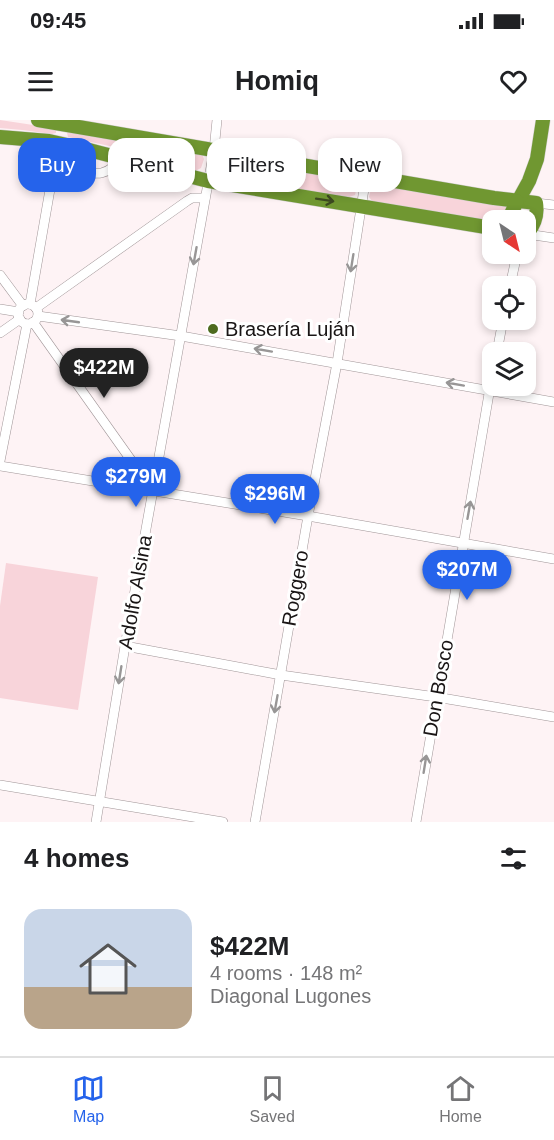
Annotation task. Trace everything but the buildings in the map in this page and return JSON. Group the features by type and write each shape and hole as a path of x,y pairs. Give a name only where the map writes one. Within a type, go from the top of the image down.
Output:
{"highway":[{"path":"38,120 207,149"},
{"path":"536,218 537,159 543,120"},
{"path":"64,138 67,125"},
{"path":"0,136 19,138"},
{"path":"513,210 529,181 537,159"},
{"path":"402,182 535,203"},
{"path":"275,192 482,226"}],"street":[{"name":"Adolfo Alsina","path":"215,138 217,120"},
{"path":"0,461 52,178 56,171 66,168 93,174 108,170"},
{"name":"Adolfo Alsina","path":"96,822 207,187"},
{"name":"Roggero","path":"255,822 337,363 363,192"},
{"path":"0,333 187,201 192,198 205,198"},
{"path":"535,203 554,205"},
{"path":"536,235 554,238"},
{"path":"0,275 153,491"},
{"path":"0,309 182,336 482,390"},
{"name":"Don Bosco","path":"416,822 488,396"},
{"path":"519,396 554,402"},
{"path":"0,466 554,559"},
{"path":"125,646 280,675 554,717"},
{"path":"0,785 223,822"}],"shaded area":[{"path":"0,120 53,128 56,133 0,128"},
{"path":"71,130 118,138 108,138 108,146 96,143 96,138 73,138 68,137 67,133"},
{"path":"195,151 201,152 204,159 201,168 195,171"},
{"path":"306,169 318,171 318,192 306,190"},
{"path":"402,187 507,203 509,207 508,210 482,210 482,220 372,201 369,197 370,192 402,192"},
{"path":"318,192 356,192 355,195 349,197"},
{"path":"6,563 98,577 78,710 0,698 0,606"}],"place":[{"name":"Brasería Luján","path":"213,329"}]}
